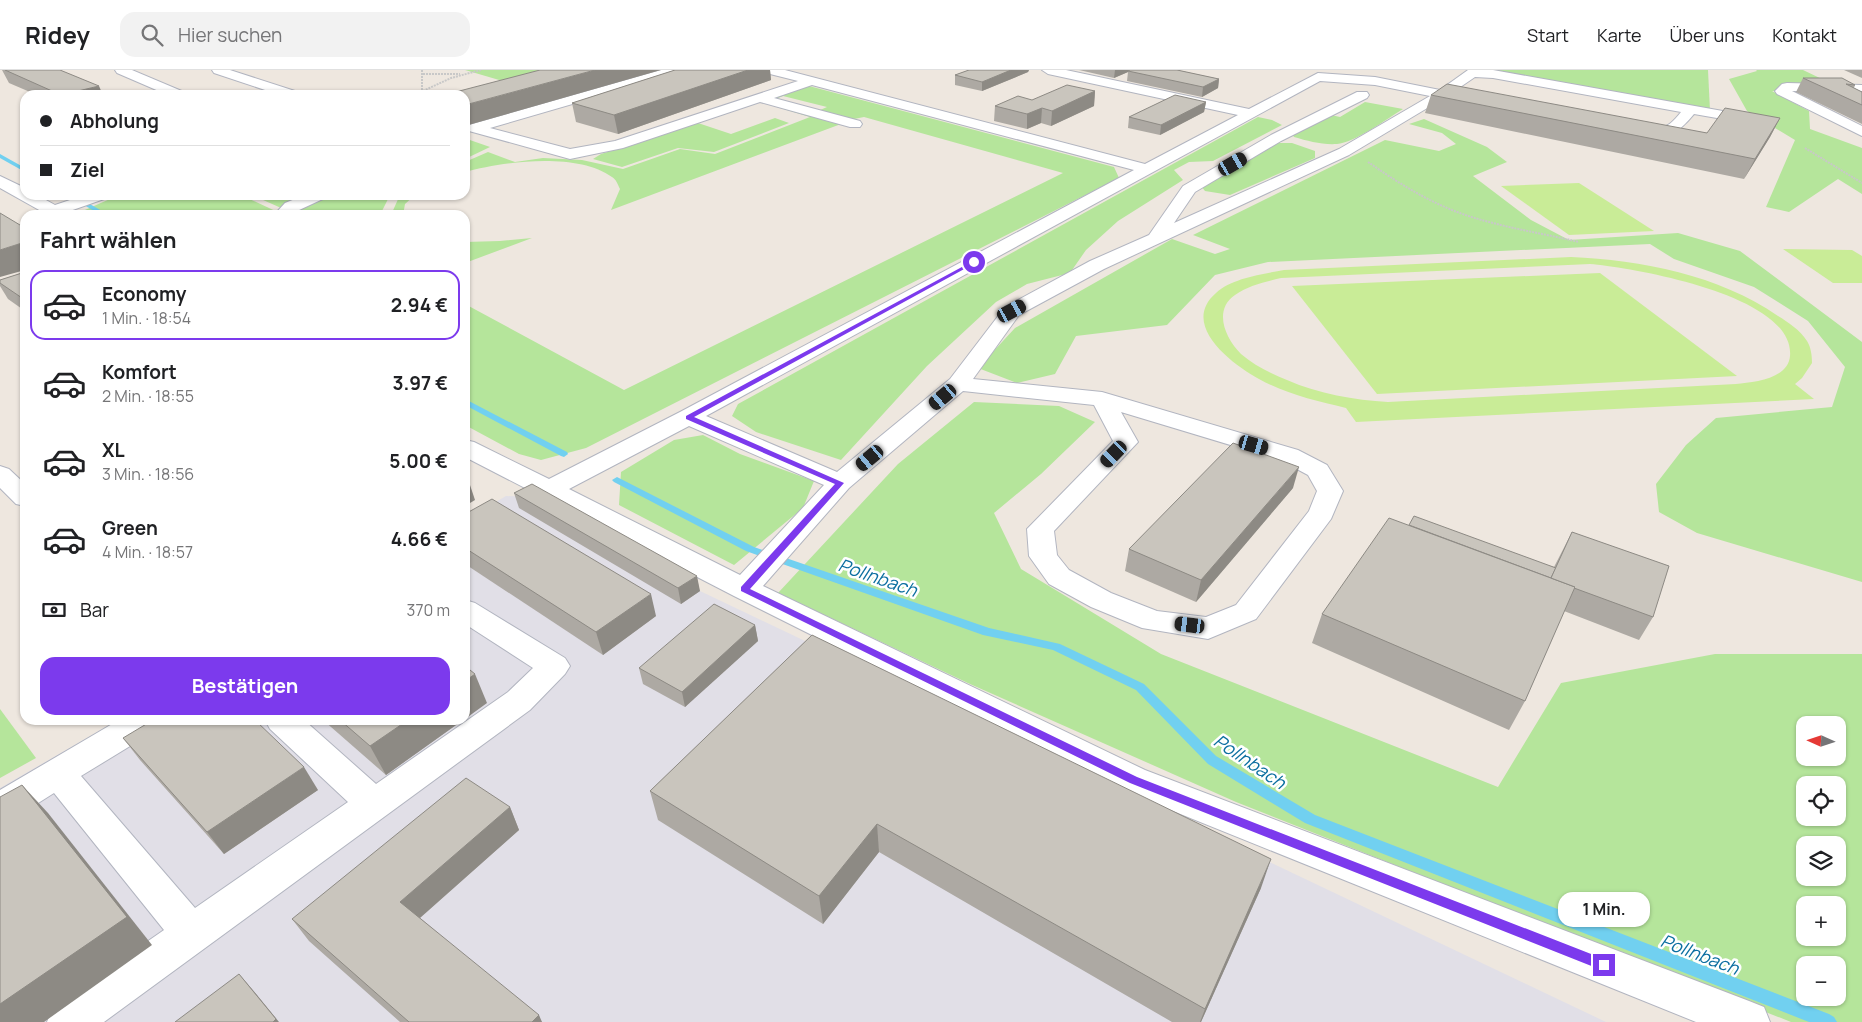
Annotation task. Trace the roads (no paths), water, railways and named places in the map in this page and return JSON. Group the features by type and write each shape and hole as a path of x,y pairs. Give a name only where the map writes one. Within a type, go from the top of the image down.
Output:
{"street":[{"path":"126,72 148,70"},
{"path":"218,70 278,90"},
{"path":"470,129 674,70"},
{"path":"770,70 1146,169"},
{"path":"1048,70 1250,113"},
{"path":"126,72 167,90"},
{"path":"753,580 840,483 958,384 1012,311 1097,265 1344,152 1442,94 1472,73 1486,72 1767,122"},
{"path":"1829,74 1861,88"},
{"path":"548,490 688,417 1318,77 1356,78 1491,103"},
{"path":"470,129 570,154 618,145 811,81"},
{"path":"1861,88 1787,87 1782,91 1862,132"},
{"path":"1155,238 1190,189 1276,138 1362,95"},
{"path":"760,98 855,124"},
{"path":"1627,129 1656,134 1672,131 1691,109"},
{"path":"0,181 20,192"},
{"path":"34,200 52,210"},
{"path":"64,210 88,200"},
{"path":"287,210 291,206 306,200"},
{"path":"958,384 1102,399 1289,455 1318,470 1330,491 1322,513 1246,612 1208,628 1153,621 1101,600 1059,577 1043,556 1040,529 1126,442 1102,399"},
{"path":"688,417 840,483"},
{"path":"470,450 548,490 753,580 1133,780 1749,1022"},
{"path":"0,474 20,493"},
{"path":"68,1022 519,701 554,666 470,613"},
{"path":"0,808 138,725"},
{"path":"287,725 374,804"},
{"path":"58,773 192,934"}],"waterway":[{"name":"Pollnbach","path":"0,156 20,167"},
{"name":"Pollnbach","path":"79,200 97,210"},
{"name":"Pollnbach","path":"470,405 564,454"},
{"name":"Pollnbach","path":"617,480 750,549 987,632 1056,647 1140,687 1212,760 1310,819 1829,1022"}]}
